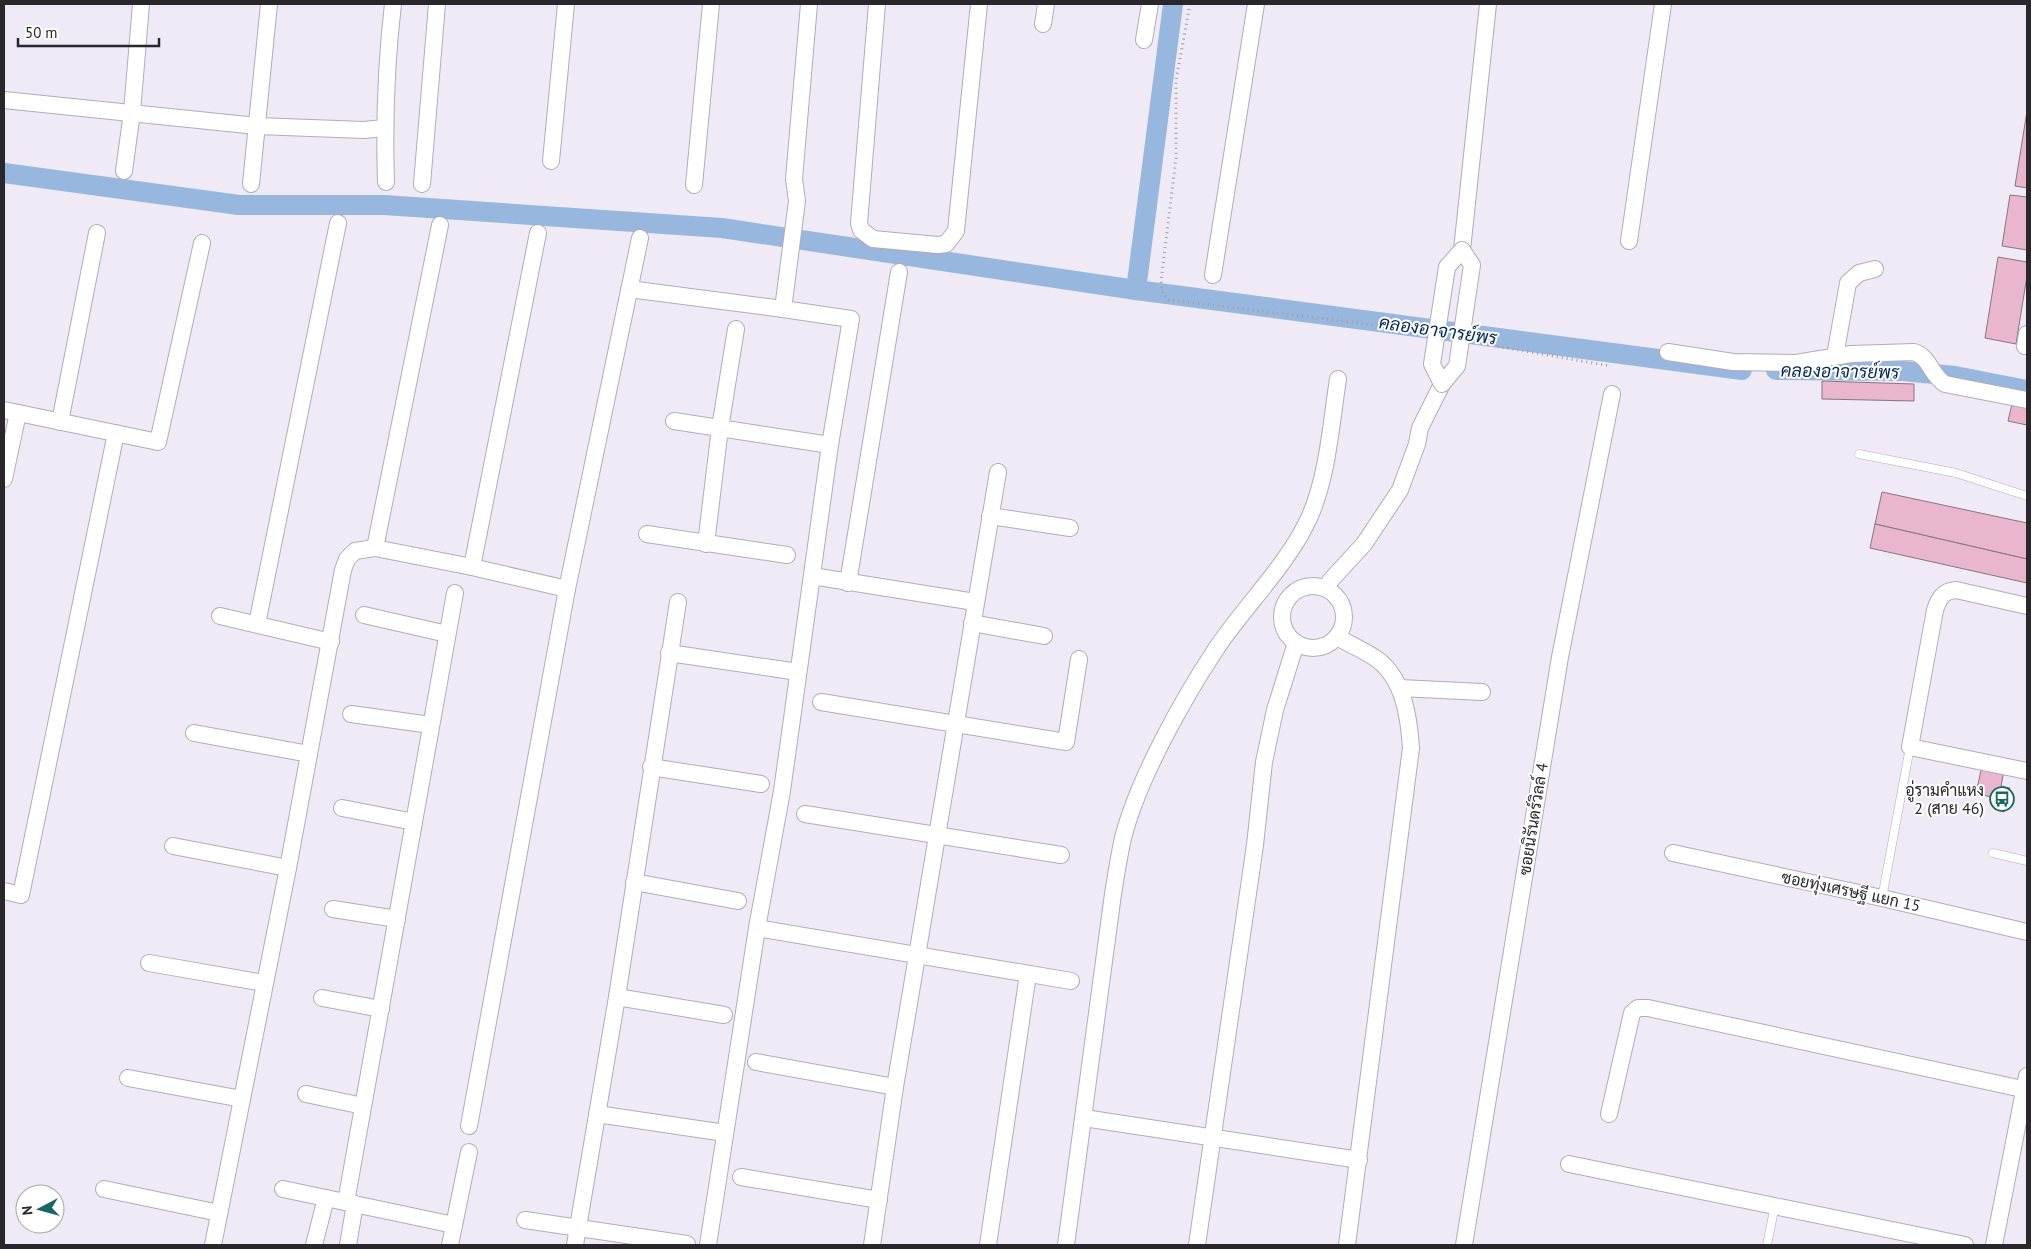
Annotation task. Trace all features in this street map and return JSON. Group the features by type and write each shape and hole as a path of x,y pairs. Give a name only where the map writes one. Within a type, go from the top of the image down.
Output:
{"street":[{"path":"124,171 132,112 142,4"},
{"path":"251,184 269,4"},
{"path":"386,182 384,128 386,70 393,4"},
{"path":"422,184 437,4"},
{"path":"551,161 566,4"},
{"path":"694,185 712,4"},
{"path":"783,309 797,201 794,179 809,4"},
{"path":"877,4 859,223 861,230 873,239 938,246 946,244 956,231 979,4"},
{"path":"1043,24 1046,4"},
{"path":"1144,40 1150,4"},
{"path":"1214,275 1256,4"},
{"path":"1442,384 1432,364 1447,267 1462,250 1488,4"},
{"path":"1629,240 1663,4"},
{"path":"4,100 257,126 364,130 384,128"},
{"path":"257,624 338,223"},
{"path":"375,548 440,225"},
{"path":"472,567 538,233"},
{"path":"60,422 97,234"},
{"path":"469,1126 567,589 640,238"},
{"path":"4,479 11,412 158,442 202,243"},
{"path":"1327,589 1330,581 1375,528 1400,490 1410,468 1420,428 1442,384 1457,366 1472,265 1462,250"},
{"path":"1835,356 1848,283 1859,273 1875,269"},
{"path":"848,582 899,272"},
{"path":"629,289 850,319 830,445 782,791 757,928 708,1245"},
{"path":"706,544 720,428 736,329"},
{"path":"1668,352 1733,362 1796,363 1835,356 1906,352 1922,355 1936,376 1945,384 2027,400"},
{"path":"1066,1245 1113,894 1124,837 1141,788 1184,703 1217,648 1268,582 1302,532 1316,503 1338,379"},
{"name":"ซอยนิรันดร์วิลล์ 4","path":"1464,1245 1560,657 1612,394"},
{"path":"674,421 830,445"},
{"path":"4,891 21,895 116,433"},
{"path":"872,1245 895,1087 998,472"},
{"path":"990,516 1070,528"},
{"path":"647,534 787,555"},
{"path":"213,1245 288,868 343,570 347,559 355,551 375,548 472,567 567,589"},
{"path":"812,576 975,602"},
{"path":"1268,582 1286,602"},
{"path":"1318,586 1327,589 1341,602 1344,610 1342,629 1337,637 1322,647 1304,647 1296,643 1285,629 1283,611 1286,602 1300,589 1318,586"},
{"path":"2027,606 1956,590 1948,591 1940,597 1934,610 1910,747 2027,771"},
{"path":"348,1245 350,1203 363,1106 454,593"},
{"path":"575,1245 617,997 651,767 678,602"},
{"path":"364,615 447,634"},
{"path":"220,616 331,642"},
{"path":"972,623 1044,636"},
{"path":"1337,637 1379,661 1400,688 1406,708 1411,748 1347,1245"},
{"path":"1197,1245 1255,845 1264,762 1274,710 1296,643"},
{"path":"669,653 798,672"},
{"path":"821,702 1066,742 1079,659"},
{"path":"1400,688 1482,692"},
{"path":"351,714 431,725"},
{"path":"194,733 309,754"},
{"path":"651,767 761,784"},
{"path":"342,808 414,822"},
{"path":"805,814 1061,855"},
{"path":"173,846 288,868"},
{"name":"ซอยทุ่งเศรษฐี แยก 15","path":"1674,853 1882,898 2027,932"},
{"path":"634,882 738,901"},
{"path":"333,909 397,919"},
{"path":"757,928 1071,981"},
{"path":"149,963 264,983"},
{"path":"988,1245 1028,974"},
{"path":"617,997 724,1015"},
{"path":"322,998 381,1009"},
{"path":"1609,1114 1632,1013 1638,1008 1648,1008 2026,1085 1994,1245"},
{"path":"756,1062 895,1087"},
{"path":"128,1078 242,1099"},
{"path":"306,1094 363,1106"},
{"path":"597,1114 725,1133"},
{"path":"1084,1118 1359,1160"},
{"path":"450,1245 469,1152"},
{"path":"1569,1164 1965,1245"},
{"path":"741,1177 879,1200"},
{"path":"104,1189 219,1213"},
{"path":"283,1189 454,1225"},
{"path":"314,1245 326,1198"},
{"path":"524,1220 688,1244"}],"lane":[{"path":"1859,454 1956,473 2027,496"},
{"path":"1882,898 1910,747"},
{"path":"1993,853 2027,861"},
{"path":"1767,1245 1775,1205"}],"path":[{"path":"1190,4 1176,80 1176,158 1161,288 1163,294 1169,300 1352,322 1430,335"},
{"path":"1468,342 1610,366"}],"building":[{"path":"2027,111 2027,188 2015,186"},
{"path":"2010,195 2027,197 2027,250 2002,246"},
{"path":"1998,257 2027,262 2027,276 2016,344 1985,338"},
{"path":"1822,381 1914,384 1914,401 1822,399"},
{"path":"2012,404 2027,407 2027,425 2008,421"},
{"path":"1882,492 2027,523 2027,559 1875,524"},
{"path":"1875,524 2027,559 2027,583 1870,548"},
{"path":"1982,766 2004,771 2001,786 2010,788 2004,812 1995,809 1998,799 1976,793"}],"waterway":[{"name":"คลองอาจารย์พร","path":"1173,4 1136,290 1742,370"},
{"path":"4,173 239,205 384,205 722,228 1136,290"},
{"name":"คลองอาจารย์พร","path":"1776,370 1903,371 1955,376 2027,390"}],"place":[{"name":"อู่รามคำแหง 2 (สาย 46)","path":"2002,799"}]}
